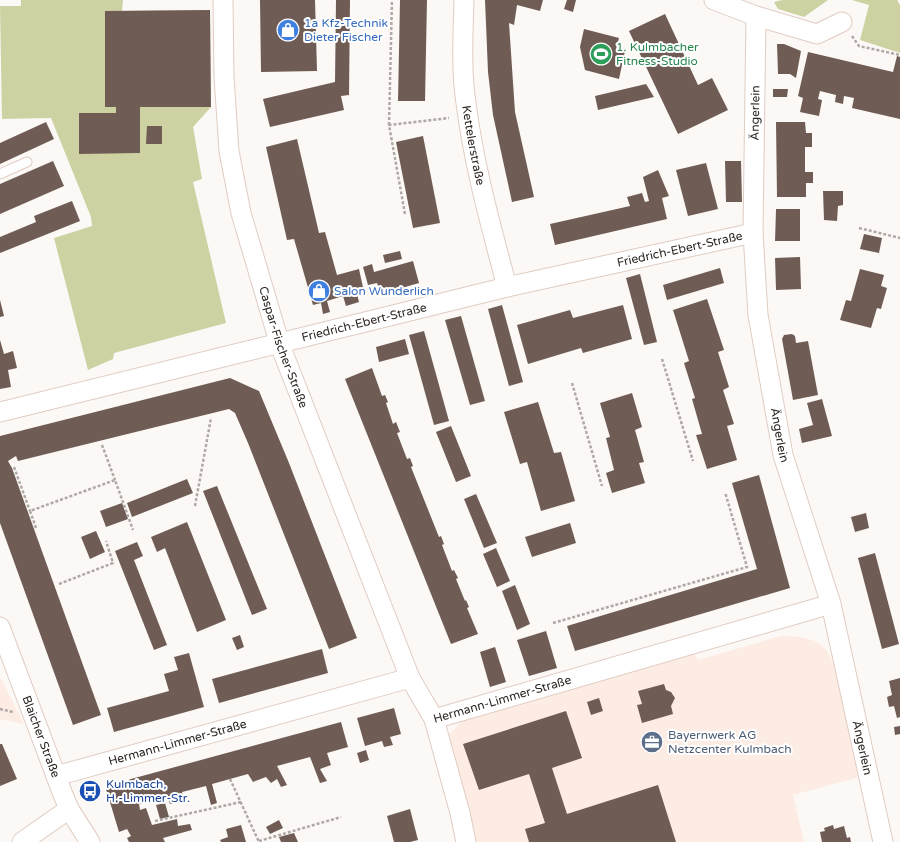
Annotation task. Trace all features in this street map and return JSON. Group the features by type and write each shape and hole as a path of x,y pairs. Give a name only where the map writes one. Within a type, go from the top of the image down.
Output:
{"street":[{"name":"Caspar-Fischer-Straße","path":"223,0 224,78 229,151 241,213 280,345 410,678"},
{"name":"Kettelerstraße","path":"464,0 463,27 465,102 477,172 506,287"},
{"path":"714,0 756,16 817,34 842,22"},
{"name":"Ängerlein","path":"756,16 753,234 758,315 783,455 831,604 883,842"},
{"name":"Friedrich-Ebert-Straße","path":"0,412 280,345 506,287 753,234"},
{"name":"Hermann-Limmer-Straße","path":"56,776 410,678 434,719 831,604"},
{"name":"Blaicher Straße","path":"0,627 69,809 90,842"},
{"path":"434,719 460,812 466,842"},
{"path":"22,842 69,809"}],"lane":[{"path":"0,174 27,162"}],"path":[{"path":"392,0 389,125 405,214"},
{"path":"842,22 858,46 900,55"},
{"path":"389,125 468,116"},
{"path":"859,228 900,238"},
{"path":"662,359 693,461"},
{"path":"572,384 602,486"},
{"path":"195,506 211,418"},
{"path":"102,445 133,530"},
{"path":"14,467 36,528"},
{"path":"30,511 115,480"},
{"path":"553,623 747,567 725,492"},
{"path":"59,584 113,563 106,542"},
{"path":"230,779 259,841 341,817"},
{"path":"155,821 241,802"}],"shaded area":[{"name":"Bayernwerk AG Netzcenter Kulmbach","path":"781,636 801,637 815,641 826,649 834,664 863,776 793,795 804,842 473,842 450,749 449,735 466,716 693,651 698,660"},
{"path":"0,677 24,724 0,719"}],"green space":[{"path":"21,0 123,0 122,11 210,10 211,107 193,127 202,179 193,182 226,323 114,353 113,359 88,370 54,238 92,226 91,217 51,118 2,119 0,6 21,6"},
{"path":"782,0 828,0 804,17 778,9 774,2"},
{"path":"852,0 897,0 900,5 900,53 860,40 869,5"}],"building":[{"path":"260,0 315,0 317,71 261,72"},
{"path":"336,0 350,0 349,95 341,96 344,110 270,127 263,99 335,82"},
{"path":"400,0 427,0 425,101 398,101"},
{"path":"485,0 543,0 540,11 517,5 514,25 509,23 515,112 534,197 512,202 493,115 488,72"},
{"path":"567,0 576,0 573,12 564,9"},
{"path":"210,10 211,107 140,107 140,153 79,154 79,113 116,113 116,107 105,107 105,11"},
{"path":"665,14 698,85 712,78 728,110 678,134 629,31"},
{"path":"584,29 619,38 616,49 625,51 619,79 585,70 580,47"},
{"path":"777,44 784,44 801,51 796,78 790,74 778,74"},
{"path":"808,52 893,72 897,56 900,57 900,119 852,108 854,98 844,96 843,104 835,102 836,95 820,91 818,99 822,100 819,116 800,112 803,98 798,96"},
{"path":"646,84 654,97 598,110 595,96"},
{"path":"773,89 788,89 787,97 773,97"},
{"path":"46,122 54,139 0,164 0,143"},
{"path":"776,122 805,122 806,133 812,133 812,147 805,147 805,172 813,172 813,183 806,183 806,197 777,197"},
{"path":"147,126 162,126 162,144 146,144"},
{"path":"423,136 440,223 413,228 396,142"},
{"path":"297,139 319,233 325,232 337,275 359,269 364,292 357,294 359,302 346,306 343,296 327,301 330,312 323,314 321,303 313,305 294,239 287,240 266,147"},
{"path":"53,161 64,186 0,214 0,184"},
{"path":"725,161 741,161 742,202 726,202"},
{"path":"706,163 718,209 688,216 676,170"},
{"path":"658,170 669,196 662,198 667,219 555,245 550,224 630,206 627,197 642,193 645,202 649,201 643,177"},
{"path":"823,191 843,191 843,205 838,206 837,221 824,220"},
{"path":"72,201 80,221 0,253 0,237 36,222 34,216"},
{"path":"776,209 800,209 800,241 775,241"},
{"path":"864,234 882,238 879,253 860,249"},
{"path":"400,251 402,259 385,263 383,255"},
{"path":"800,257 801,289 776,290 775,258"},
{"path":"413,261 419,283 381,294 377,283 368,285 363,267 372,264 374,272"},
{"path":"720,268 724,283 667,300 663,285"},
{"path":"860,269 884,275 881,286 887,288 881,309 877,308 871,328 840,320 846,300 851,301"},
{"path":"640,274 657,342 644,345 626,278"},
{"path":"707,299 724,350 718,352 729,387 723,390 734,424 727,426 737,460 707,469 696,435 702,434 692,399 695,398 684,363 689,361 673,310"},
{"path":"0,300 4,316 0,317"},
{"path":"502,305 523,382 509,386 488,309"},
{"path":"623,305 632,339 583,353 581,348 528,364 517,325 570,310 573,318"},
{"path":"461,316 485,401 470,405 445,320"},
{"path":"424,331 449,421 434,425 409,335"},
{"path":"792,334 795,336 796,343 808,341 818,395 793,400 782,339 784,335"},
{"path":"405,339 409,354 379,362 376,347"},
{"path":"0,340 4,354 13,351 17,368 8,370 11,387 0,389"},
{"path":"372,368 382,396 385,395 388,402 386,403 393,424 396,422 400,432 397,433 407,459 410,458 413,466 411,467 439,537 441,536 444,544 442,545 452,571 454,570 458,578 456,579 469,607 467,608 478,634 451,644 345,379"},
{"path":"230,378 259,391 289,463 357,638 329,649 248,443 235,413 229,409 18,461 16,456 8,461 12,468 101,715 73,725 0,523 0,436"},
{"path":"632,393 642,427 635,430 644,462 639,463 645,483 612,493 606,473 614,470 606,438 610,437 600,403"},
{"path":"822,399 832,436 802,443 799,429 813,425 807,403"},
{"path":"538,402 554,453 561,452 575,501 541,511 527,462 520,464 504,412"},
{"path":"451,426 471,476 456,482 436,432"},
{"path":"759,475 790,588 575,651 567,626 757,569 732,483"},
{"path":"187,479 193,493 132,517 127,503"},
{"path":"217,486 267,609 252,615 203,491"},
{"path":"476,494 497,543 484,548 464,499"},
{"path":"122,503 128,519 106,527 100,511"},
{"path":"866,513 869,528 855,532 851,517"},
{"path":"187,522 226,620 197,632 165,548 157,552 151,537"},
{"path":"570,523 576,543 532,557 525,537"},
{"path":"96,531 105,552 90,559 81,537"},
{"path":"137,542 143,556 134,560 167,645 154,650 115,551"},
{"path":"496,548 510,581 497,587 483,554"},
{"path":"875,553 899,644 882,649 858,558"},
{"path":"515,585 530,624 517,630 502,591"},
{"path":"546,631 557,668 529,676 517,640"},
{"path":"240,635 244,647 237,650 232,638"},
{"path":"495,647 506,682 490,687 480,652"},
{"path":"322,649 328,673 219,703 212,679"},
{"path":"189,653 204,707 114,732 107,708 169,691 164,674 178,670 174,657"},
{"path":"900,678 900,717 897,718 894,706 889,707 887,697 892,695 889,681"},
{"path":"664,684 666,690 671,692 675,698 671,706 673,714 642,723 637,705 642,704 638,691"},
{"path":"599,698 603,711 591,715 587,702"},
{"path":"394,708 401,734 390,737 393,745 384,747 382,741 365,746 357,718"},
{"path":"566,711 582,758 552,768 567,814 658,785 676,842 529,842 525,829 545,823 529,774 479,790 463,744"},
{"path":"341,722 348,747 327,753 331,765 320,769 327,781 320,783 310,757 277,766 287,785 281,787 277,779 271,783 266,777 253,782 248,774 212,784 217,803 211,805 206,786 182,792 184,801 170,804 167,796 139,804 140,810 146,808 152,825 177,819 178,826 190,824 192,830 163,838 165,842 129,842 127,838 131,836 127,829 119,832 106,789 131,779"},
{"path":"900,726 900,734 895,735 894,727"},
{"path":"0,744 2,744 17,779 0,786"},
{"path":"366,750 369,760 360,763 357,753"},
{"path":"165,803 169,817 160,819 156,805"},
{"path":"410,809 418,840 410,842 394,842 387,816"},
{"path":"279,820 283,828 270,834 266,827"},
{"path":"241,825 246,842 221,842 220,840 228,837 226,829"},
{"path":"833,825 834,829 844,826 847,838 850,837 851,842 822,842 820,832 825,831 824,828"},
{"path":"294,833 298,842 281,842 279,837"}],"place":[{"name":"1a Kfz-Technik Dieter Fischer","path":"288,30"},
{"name":"1. Kulmbacher Fitness-Studio","path":"601,54"},
{"name":"Salon Wunderlich","path":"319,291"},
{"name":"Bayernwerk AG Netzcenter Kulmbach","path":"652,742"},
{"name":"Kulmbach, H.-Limmer-Str.","path":"90,791"}]}
